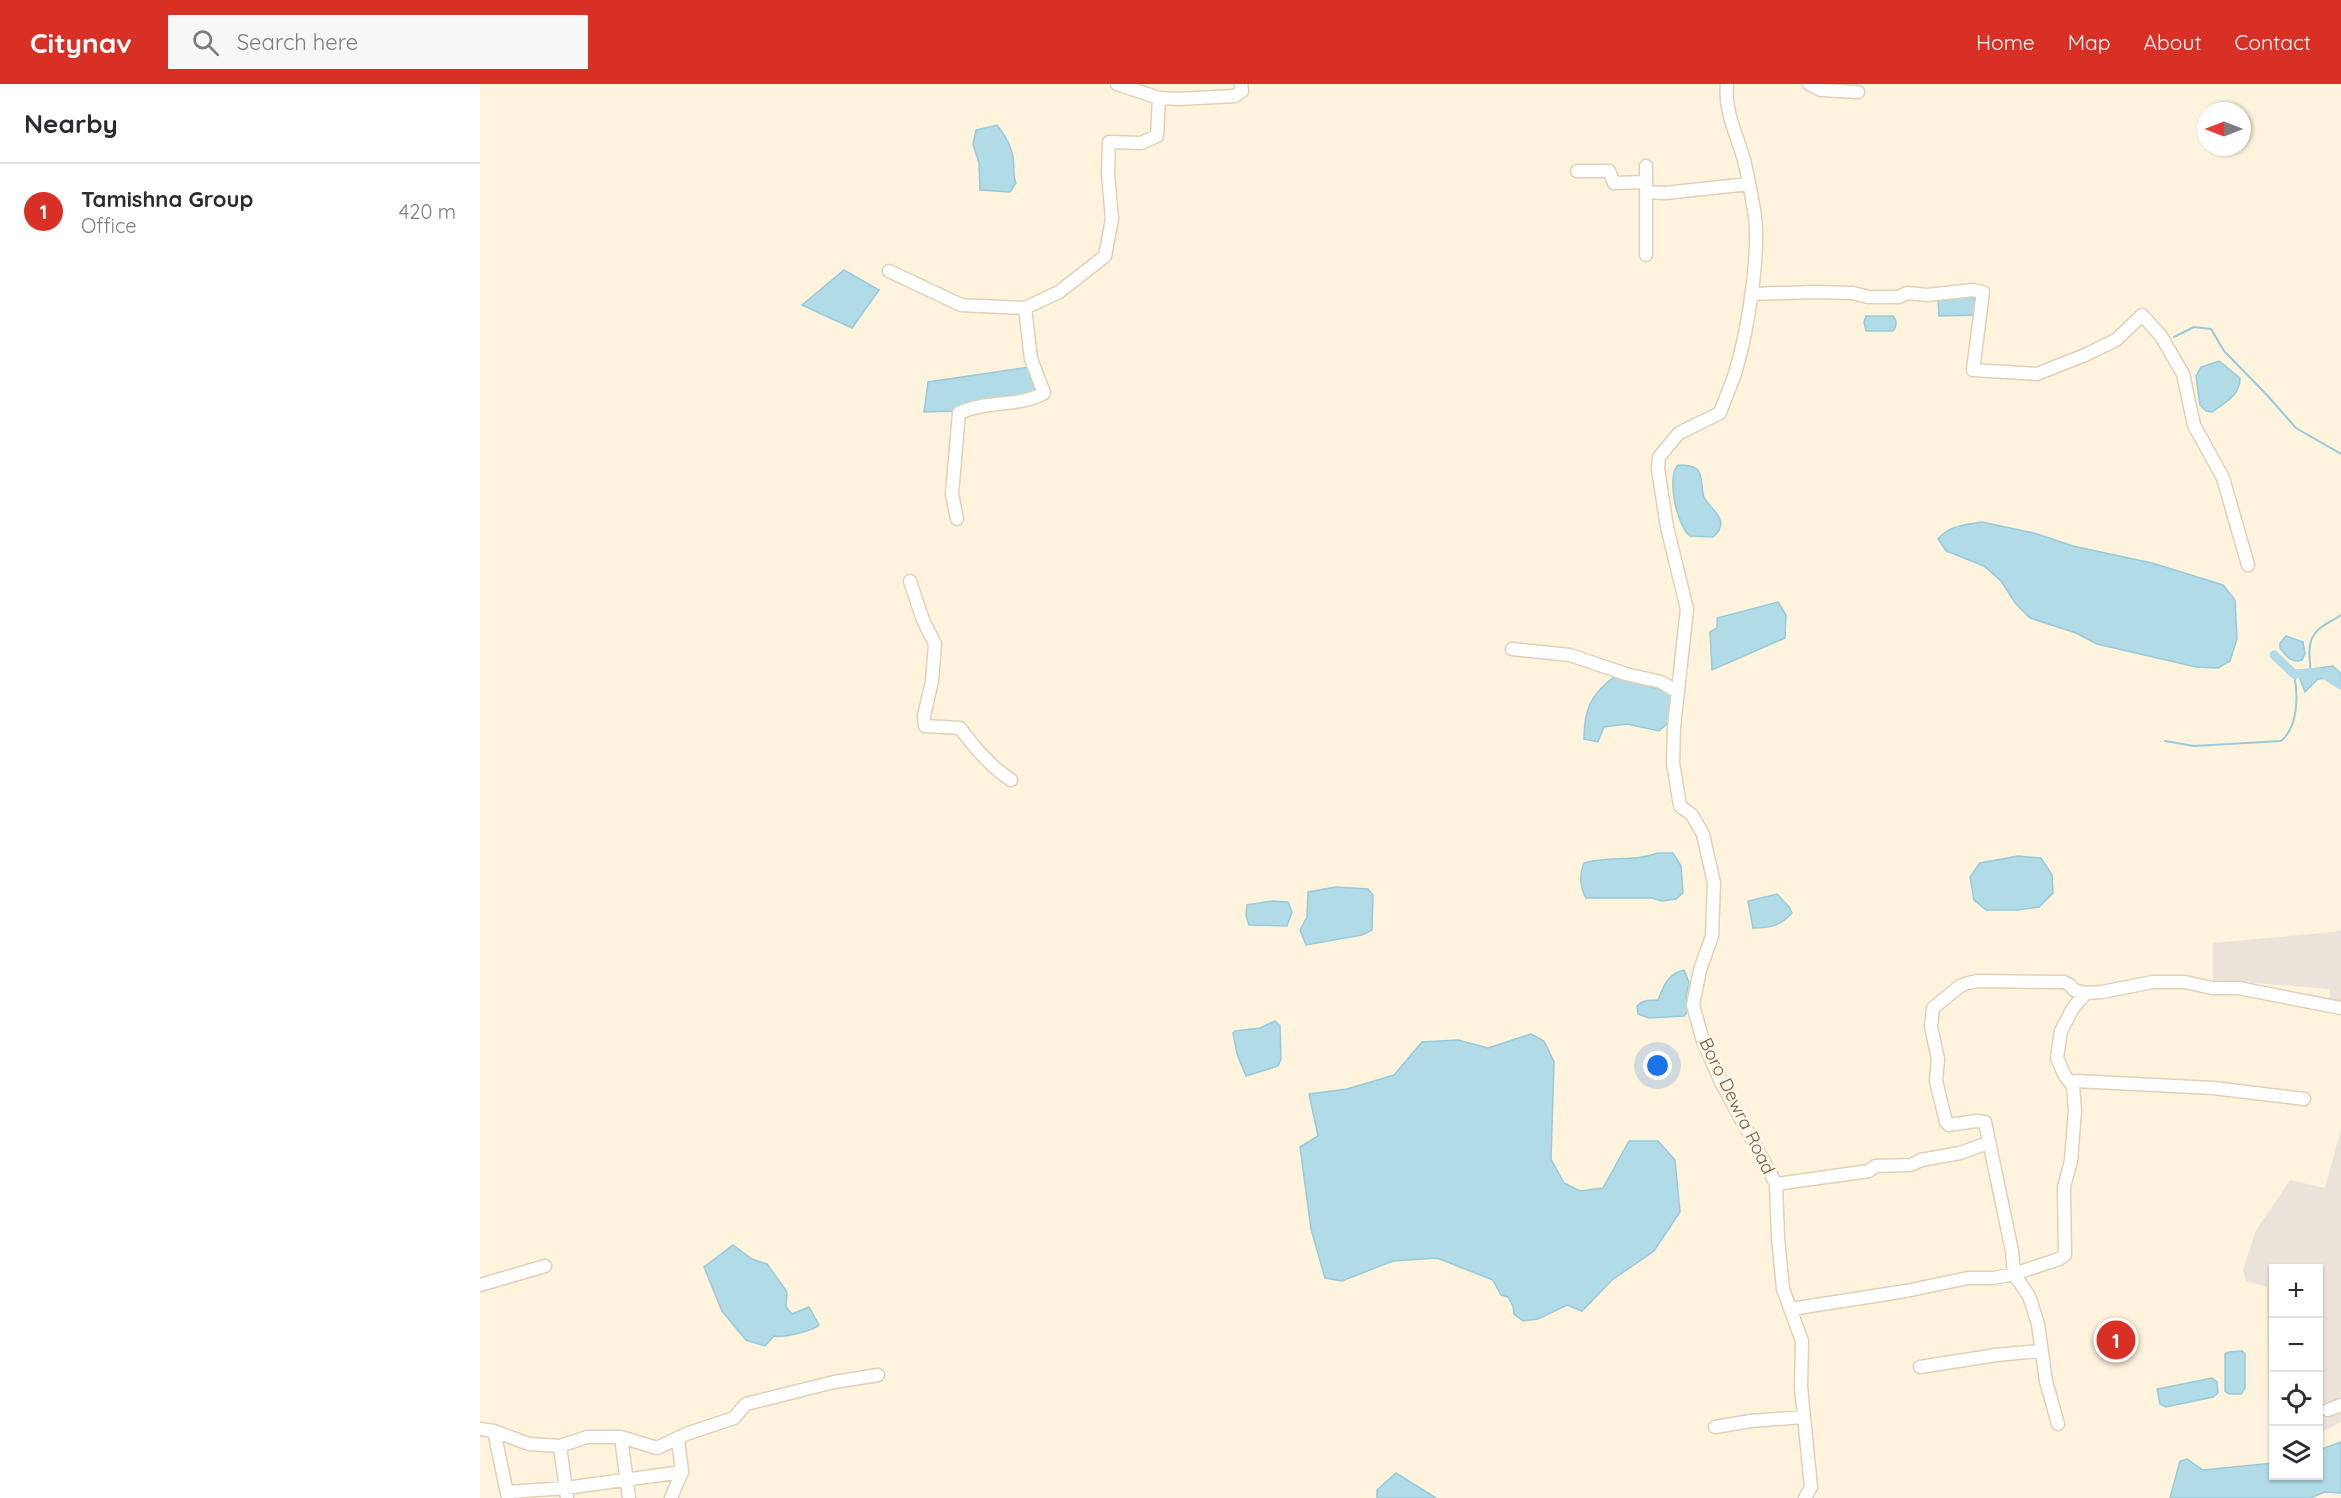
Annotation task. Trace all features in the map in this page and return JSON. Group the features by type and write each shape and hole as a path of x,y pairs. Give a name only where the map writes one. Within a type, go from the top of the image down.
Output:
{"street":[{"path":"1117,84 1159,98 1178,99 1235,96 1242,91 1241,84"},
{"name":"Boro Dewra Road","path":"1727,84 1726,94 1730,120 1743,159 1755,213 1755,259 1743,343 1720,413 1679,434 1659,457 1658,469 1667,527 1687,609 1674,727 1673,763 1680,806 1692,815 1703,834 1714,883 1712,936 1700,970 1693,1005 1703,1041 1721,1082 1776,1184 1783,1289 1802,1341 1803,1417 1810,1487 1805,1498"},
{"path":"1809,84 1821,90 1858,92"},
{"path":"889,271 961,305 1025,308 1059,292 1105,256 1112,219 1108,174 1109,142 1141,143 1157,136 1159,98"},
{"path":"1646,166 1647,255"},
{"path":"1577,171 1609,171 1614,183 1646,187 1665,193 1749,184"},
{"path":"1750,294 1814,292 1888,297 1907,293 1927,295 1973,290 1983,292 1973,370 2009,373 2037,374 2085,355 2116,340 2142,315 2161,336 2183,374 2194,425 2223,478 2248,564"},
{"path":"957,519 952,494 959,413 973,407 1035,399 1044,393 1031,359 1025,308"},
{"path":"910,582 923,620 935,644 932,681 924,716 925,726 960,728 975,748 999,772 1011,780"},
{"path":"1512,649 1570,655 1626,674 1661,681 1678,692"},
{"path":"2058,1424 2029,1296 2014,1274 2012,1251 1985,1122 1949,1125 1946,1122 1936,1081 1938,1059 1931,1027 1933,1008 1960,987 1978,981 2064,982 2076,992 2086,993 2153,982 2185,982 2212,987 2238,988 2341,1008"},
{"path":"1791,1309 1906,1291 1968,1278 1993,1278 2014,1274 2065,1255 2064,1187 2071,1161 2075,1110 2073,1086 2057,1058 2061,1031 2073,1008 2086,993"},
{"path":"2073,1086 2076,1081 2122,1082 2213,1088 2304,1099"},
{"path":"1776,1184 1869,1171 1875,1166 1911,1165 1921,1160 1960,1153 1988,1143"},
{"path":"480,1285 545,1266"},
{"path":"1920,1367 1996,1355 2040,1351"},
{"path":"480,1429 494,1431 529,1444 560,1446 587,1437 621,1437 657,1448 734,1418 746,1404 815,1386 878,1375"},
{"path":"2328,1410 2341,1405"},
{"path":"1715,1427 1751,1421 1803,1417"},
{"path":"494,1431 508,1495 566,1493 626,1480 681,1472"},
{"path":"621,1437 629,1498"},
{"path":"671,1498 681,1472 678,1439"},
{"path":"560,1446 566,1493"}],"shaded area":[{"path":"2341,929 2341,1013 2329,1010 2330,989 2213,980 2213,943 2334,932"},
{"path":"2341,1129 2341,1422 2323,1432 2323,1264 2269,1264 2269,1403 2267,1287 2246,1281 2243,1270 2256,1230 2290,1180 2325,1188"}],"water":[{"path":"997,125 1011,148 1013,157 1016,183 1010,192 980,190 979,163 973,144 976,130"},
{"path":"844,270 879,290 852,328 802,305"},
{"path":"1971,296 1977,302 1975,315 1939,316 1938,299"},
{"path":"1866,316 1893,316 1896,321 1895,328 1893,331 1866,331 1864,322"},
{"path":"2219,361 2240,378 2239,384 2235,394 2227,402 2212,412 2206,411 2200,405 2196,376 2201,367"},
{"path":"1029,367 1036,392 984,402 956,411 924,412 928,382"},
{"path":"1678,465 1693,467 1699,471 1704,497 1720,520 1719,531 1713,537 1690,536 1685,531 1677,512 1673,490 1673,480"},
{"path":"1982,522 2034,533 2073,546 2152,563 2223,585 2235,600 2237,639 2230,661 2218,668 2196,667 2097,644 2076,633 2030,618 2016,604 2001,581 1984,566 1946,551 1938,539 1952,528"},
{"path":"1778,602 1786,615 1785,638 1712,670 1710,632 1717,628 1717,618"},
{"path":"2286,636 2303,642 2305,654 2302,660 2292,660 2280,648 2280,643"},
{"path":"2333,666 2341,674 2341,683 2336,678 2318,679 2305,692 2297,671"},
{"path":"1615,676 1672,693 1669,722 1659,731 1627,724 1604,727 1598,742 1584,739 1585,719 1590,703 1600,689"},
{"path":"1673,853 1681,866 1683,893 1676,899 1662,901 1652,898 1586,898 1581,880 1584,863"},
{"path":"2018,856 2041,858 2052,875 2053,893 2039,907 1986,910 1974,900 1970,877 1980,863"},
{"path":"1336,887 1368,889 1373,895 1372,930 1362,935 1306,945 1300,930 1307,917 1308,892"},
{"path":"1777,894 1792,913 1774,925 1753,928 1748,901"},
{"path":"1272,901 1288,902 1292,912 1287,926 1249,925 1246,916 1247,905"},
{"path":"1684,970 1689,982 1686,996 1688,1011 1684,1016 1649,1018 1638,1014 1639,1004 1658,1000 1670,977"},
{"path":"1275,1021 1280,1026 1281,1059 1278,1066 1246,1076 1237,1054 1233,1033 1260,1028"},
{"path":"1531,1034 1544,1041 1554,1062 1551,1159 1564,1183 1580,1191 1603,1188 1629,1141 1658,1141 1675,1160 1680,1212 1654,1251 1612,1280 1582,1311 1567,1305 1538,1319 1523,1321 1514,1314 1508,1297 1501,1295 1493,1280 1437,1258 1393,1261 1342,1281 1325,1278 1311,1229 1300,1147 1318,1136 1309,1094 1347,1089 1394,1075 1422,1042 1458,1040 1488,1048"},
{"path":"733,1245 752,1259 767,1264 787,1292 786,1307 792,1314 809,1307 819,1325 798,1334 774,1336 765,1346 746,1340 722,1311 704,1267"},
{"path":"2242,1351 2245,1354 2245,1388 2241,1394 2229,1394 2225,1391 2225,1354"},
{"path":"2212,1378 2217,1382 2218,1393 2213,1397 2166,1407 2160,1404 2157,1389"},
{"path":"2341,1442 2341,1493 2325,1492 2310,1498 2170,1498 2180,1461 2187,1459 2203,1470 2269,1463 2269,1480 2323,1480 2323,1449"},
{"path":"1396,1473 1436,1498 1377,1498 1377,1490"}],"waterway":[{"path":"2174,337 2194,327 2211,329 2224,351 2296,428 2341,454"},
{"path":"2310,671 2311,640 2321,627 2341,615"},
{"path":"2274,655 2294,674 2320,672 2341,685"},
{"path":"2165,741 2194,746 2281,741 2291,727 2296,709 2294,674"}],"place":[{"name":"Tamishna Group","path":"2116,1340"}]}
